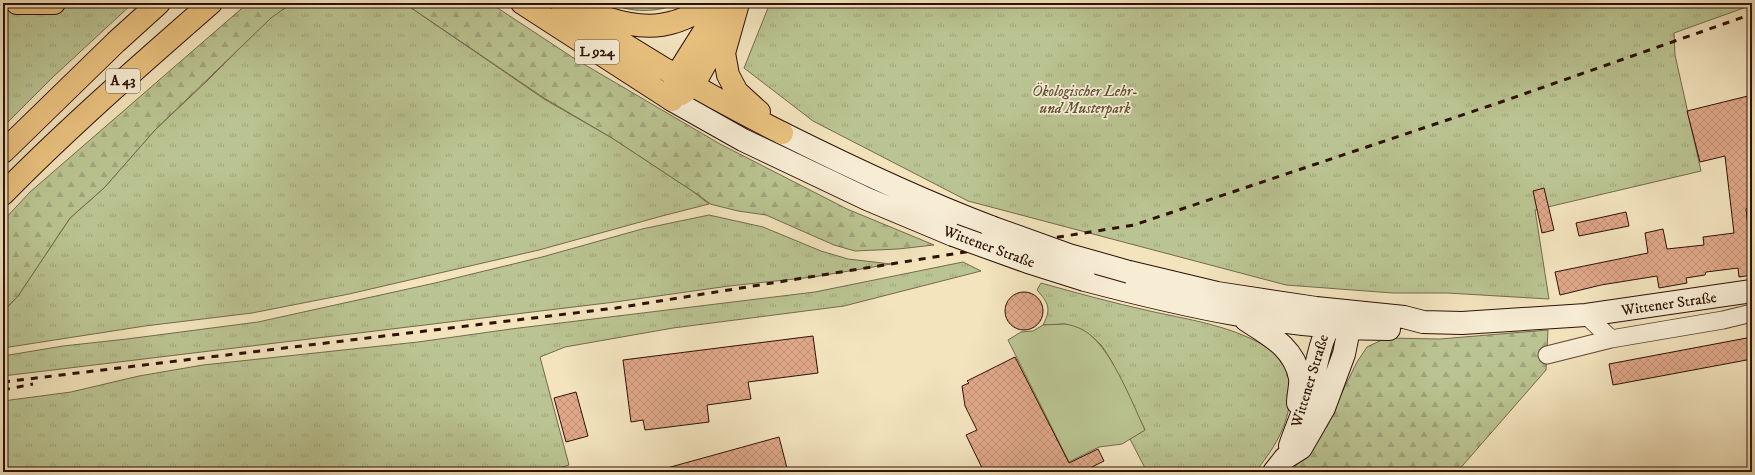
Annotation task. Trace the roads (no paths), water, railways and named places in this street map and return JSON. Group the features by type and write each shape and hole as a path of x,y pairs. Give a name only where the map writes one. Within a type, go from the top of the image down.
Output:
{"highway":[{"path":"17,3 54,3"},
{"name":"A 43","path":"3,152 116,42 159,3"},
{"name":"A 43","path":"3,194 36,160 211,3"},
{"name":"L 924","path":"522,3 672,100"},
{"name":"L 924","path":"561,3 596,27 684,81 782,133"},
{"path":"571,3 598,15 623,23 650,25 673,23 728,4"},
{"path":"672,100 728,4"},
{"path":"728,4 724,53 728,75 737,92 782,133"}],"main road":[{"name":"Wittener Straße","path":"672,100 744,140 867,199 953,235 1028,262 1085,280 1240,316 1332,318 1404,317 1423,322 1462,323 1586,315 1657,306 1752,291"},
{"name":"Wittener Straße","path":"782,133 940,207 1069,255 1129,272 1332,318 1349,329 1405,328 1423,322"},
{"name":"L 924","path":"1240,316 1280,342 1296,365 1300,379 1295,432"},
{"name":"Wittener Straße","path":"1279,465 1295,432 1309,395 1320,346 1332,318"},
{"name":"Wittener Straße","path":"1279,465 1301,448 1324,408 1344,354 1349,329"}],"street":[{"name":"Wittener Straße","path":"1547,355 1611,339 1723,320 1752,313"},
{"name":"Wittener Straße","path":"1586,315 1611,339"}],"railway":[{"path":"3,382 616,308 1134,225 1501,102 1752,14"},
{"path":"3,390 33,384"}],"park label":[{"name":"Ökologischer Lehr- und Musterpark","path":"1085,100"}]}
